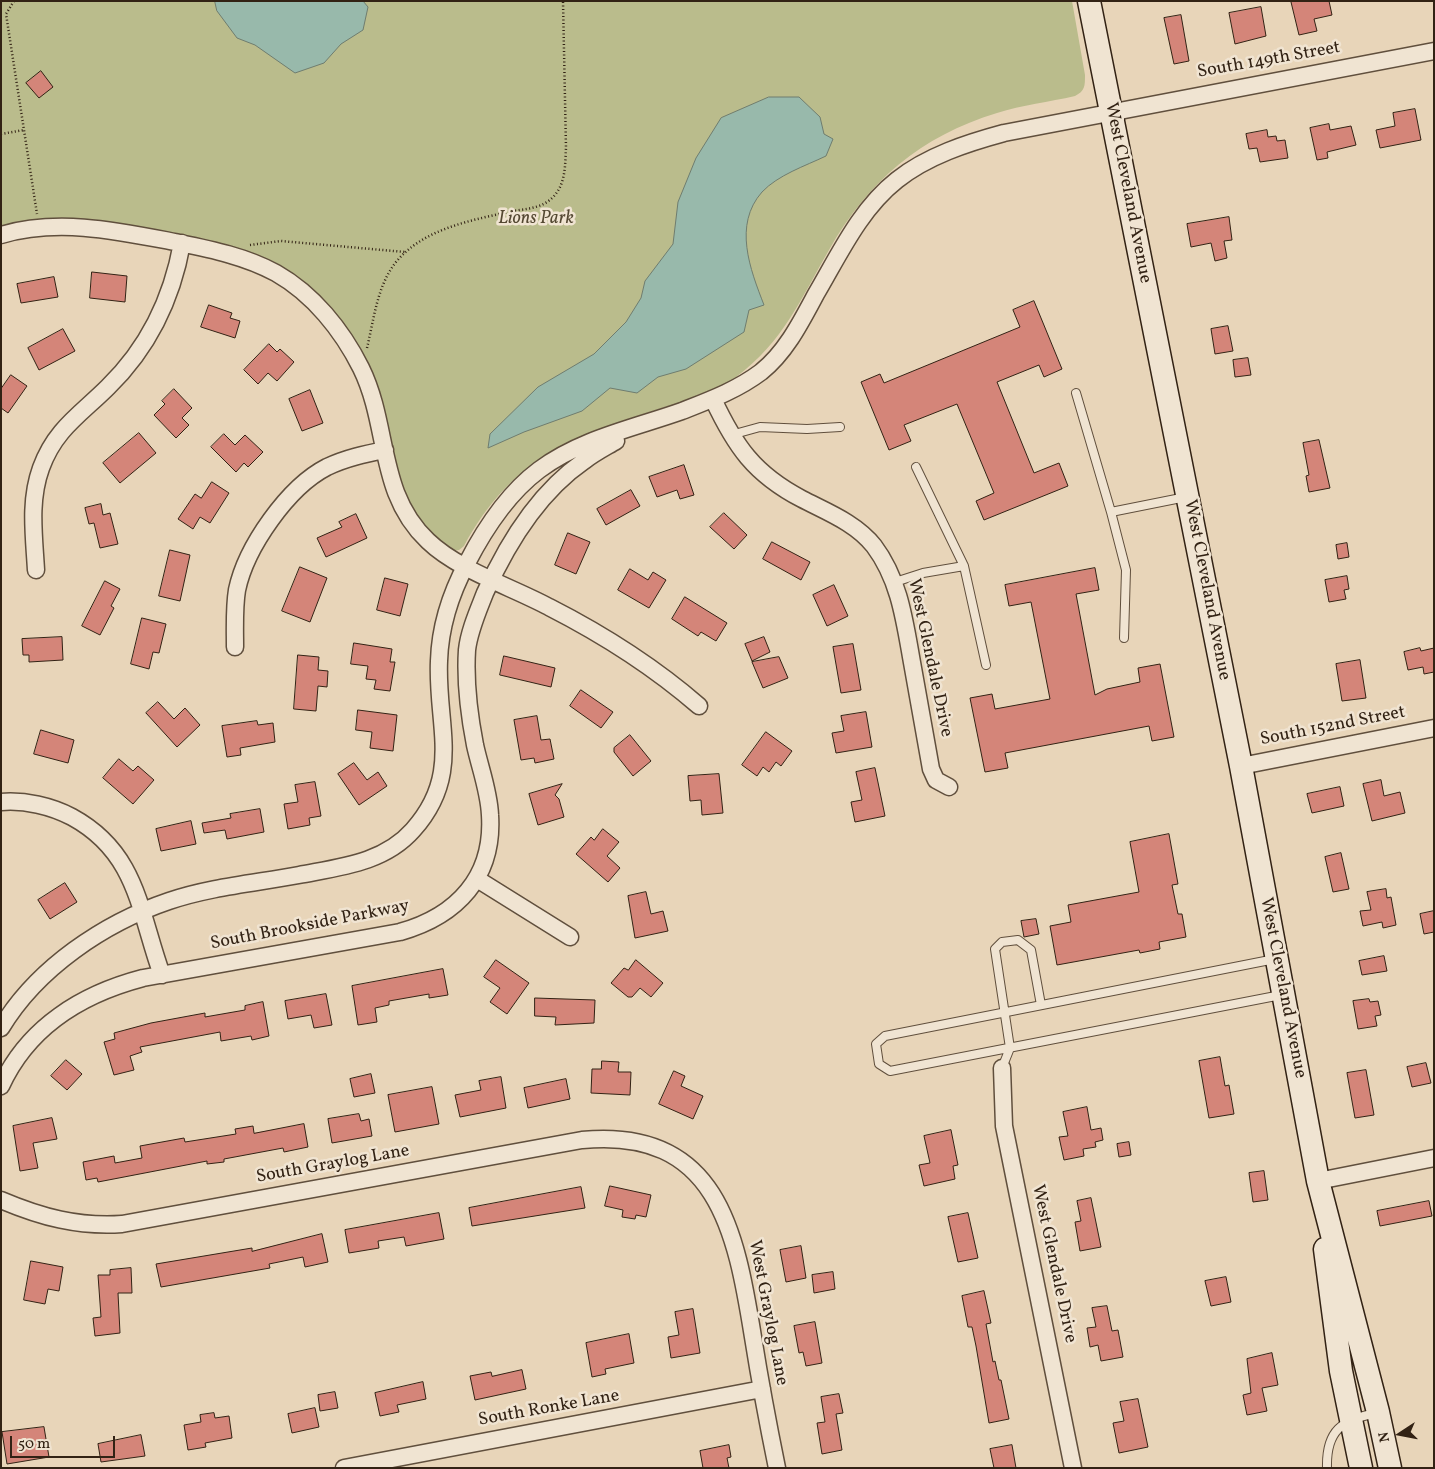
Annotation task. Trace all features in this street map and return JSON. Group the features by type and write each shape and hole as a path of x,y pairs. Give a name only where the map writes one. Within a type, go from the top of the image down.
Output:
{"main road":[{"name":"West Cleveland Avenue","path":"1089,1 1241,766 1318,1181 1378,1412 1390,1468"},
{"name":"West Cleveland Avenue","path":"1318,1181 1328,1279 1361,1468"}],"street":[{"name":"South 149th Street","path":"1111,111 1434,51"},
{"name":"South Brookside Parkway","path":"1,1028 28,993 78,948 143,912 190,895 370,860 398,844 412,832 427,813 437,794 444,767 445,740 440,692 439,651 448,606 465,566 501,508 538,470 573,450 713,399 747,381 773,360 793,336 859,223 896,180 915,168 968,143 1004,132 1111,111"},
{"path":"1,235 40,228 110,229 182,243 239,257 276,273 320,308 346,341 362,369 377,410 390,477 407,518 429,542 465,566 550,607 617,646 668,681 699,706"},
{"path":"36,570 32,512 40,469 46,456 69,421 108,387 144,344 158,321 172,286 182,243"},
{"name":"West Glendale Drive","path":"713,399 731,435 744,453 774,482 847,522 867,539 886,564 895,582 901,603 931,769 936,780 949,787"},
{"name":"South Brookside Parkway","path":"1,1086 21,1053 44,1028 58,1016 83,1000 115,986 162,975 342,944 414,928 447,911 460,900 477,879 488,852 490,814 471,719 468,649 477,612 492,578 517,533 554,489 583,461 650,422"},
{"path":"235,647 237,591 245,566 277,512 300,486 327,467 358,456 385,450"},
{"name":"South 152nd Street","path":"1241,766 1434,728"},
{"path":"1,802 43,806 61,812 88,826 103,840 127,871 143,912 162,975"},
{"path":"477,879 570,937"},
{"name":"West Glendale Drive","path":"1002,1068 1004,1126 1073,1468"},
{"name":"South Graylog Lane","path":"1,1200 57,1220 114,1224 582,1140 624,1139 652,1146 672,1156"},
{"name":"West Graylog Lane","path":"672,1156 690,1169 713,1193 732,1234 747,1299 777,1468"},
{"path":"1318,1181 1434,1158"},
{"name":"South Ronke Lane","path":"344,1468 762,1389"}],"lane":[{"path":"1076,394 1126,570 1124,638"},
{"path":"731,435 760,427 807,429 840,427"},
{"path":"916,467 964,566 986,665"},
{"path":"1111,512 1188,497"},
{"path":"895,582 964,566"},
{"path":"1002,1068 1010,1048 995,949 1002,942 1018,940 1031,950 1041,1005"},
{"path":"1277,958 885,1036 876,1044 880,1064 890,1071 1284,994"},
{"path":"1327,1468 1326,1449 1331,1437 1351,1418 1378,1412"}],"path":[{"path":"14,1 6,14 40,228"},
{"path":"362,369 380,293 389,272 405,252 422,241 466,221 540,206 552,198 560,187 565,170 566,148 563,1"},
{"path":"1,134 25,130"},
{"path":"239,257 242,246 281,241 405,252"}],"green space":[{"name":"Lions Park","path":"1,1 1072,1 1085,82 1083,90 1075,96 1006,110 944,134 899,164 879,182 844,225 790,319 767,349 753,363 727,383 709,392 598,430 546,455 523,472 502,492 482,516 464,546 459,550 453,551 443,546 413,514 338,319 222,245 156,230 92,220 43,220 1,226"}],"shaded area":[{"path":"215,1 363,1 368,7 363,30 341,44 324,63 295,73 255,45 237,38 217,11"},
{"path":"769,97 799,97 820,117 824,134 833,139 826,156 792,171 768,186 753,205 746,233 747,247 754,277 764,305 749,310 744,332 686,369 658,377 637,393 610,388 582,411 524,432 488,448 490,434 538,387 594,354 626,322 641,298 645,281 673,244 678,202 696,158 721,118"}],"building":[{"path":"1329,1 1332,15 1314,19 1317,31 1299,35 1291,2"},
{"path":"1261,7 1266,36 1235,44 1229,13"},
{"path":"1181,15 1189,61 1174,64 1164,18"},
{"path":"41,71 53,87 39,98 26,83"},
{"path":"1415,109 1421,140 1380,148 1376,130 1395,126 1393,113"},
{"path":"1329,124 1330,130 1351,126 1356,145 1327,152 1328,158 1317,160 1310,128"},
{"path":"1267,130 1268,137 1276,136 1277,141 1285,140 1288,158 1260,162 1257,148 1249,149 1246,134"},
{"path":"1229,217 1232,240 1224,241 1227,258 1215,261 1211,243 1191,247 1187,224"},
{"path":"92,272 127,276 125,302 90,298"},
{"path":"54,277 58,297 21,303 17,284"},
{"path":"1034,301 1062,369 1044,377 1039,365 997,382 1034,473 1059,463 1068,486 984,520 976,501 994,493 957,404 904,425 911,441 889,450 861,382 880,374 884,383 1020,327 1013,310"},
{"path":"209,305 232,313 230,318 240,321 235,338 201,327"},
{"path":"1228,326 1233,351 1215,354 1211,329"},
{"path":"63,329 75,351 39,370 28,348"},
{"path":"269,344 277,352 280,349 294,362 277,381 268,373 258,384 244,370"},
{"path":"1248,358 1251,375 1235,377 1233,360"},
{"path":"11,375 27,386 8,413 1,408 1,389"},
{"path":"174,389 192,408 182,418 189,425 176,438 154,415 165,404 162,401"},
{"path":"310,390 323,423 302,431 289,399"},
{"path":"139,433 156,453 120,483 103,463"},
{"path":"224,434 235,445 245,435 263,452 248,467 244,463 236,472 211,447"},
{"path":"1319,440 1330,488 1309,492 1306,476 1309,475 1303,443"},
{"path":"684,465 694,495 680,499 677,490 657,497 649,477"},
{"path":"212,482 229,493 210,523 200,517 193,529 178,519 195,494 201,498"},
{"path":"631,490 640,506 606,525 597,509"},
{"path":"101,504 103,515 110,513 118,544 100,548 94,523 89,524 85,508"},
{"path":"724,513 747,535 734,549 710,527"},
{"path":"356,514 367,538 326,557 317,538 342,527 339,522"},
{"path":"568,533 590,542 576,574 555,565"},
{"path":"772,542 810,562 801,580 763,559"},
{"path":"1347,543 1349,557 1338,559 1336,545"},
{"path":"170,550 190,555 180,601 159,596"},
{"path":"300,567 327,578 310,622 282,611"},
{"path":"1095,568 1099,590 1076,594 1095,695 1107,689 1140,682 1138,668 1160,664 1174,737 1152,741 1149,726 1005,753 1008,768 985,772 970,698 992,694 995,709 1050,699 1031,602 1009,606 1005,585"},
{"path":"630,569 648,580 653,572 666,580 649,608 618,590"},
{"path":"1347,576 1349,589 1344,590 1346,599 1329,602 1325,580"},
{"path":"385,578 408,584 400,616 377,610"},
{"path":"105,581 120,589 111,606 114,608 100,635 82,626"},
{"path":"834,585 848,616 827,626 813,595"},
{"path":"685,597 727,623 716,641 701,632 698,636 672,619"},
{"path":"142,618 166,624 159,653 153,652 149,669 131,664"},
{"path":"62,637 63,660 29,662 29,655 23,655 22,639"},
{"path":"764,637 770,652 752,661 745,644"},
{"path":"354,643 392,649 390,662 395,662 390,691 374,689 376,680 366,679 368,666 351,664"},
{"path":"853,644 861,690 841,693 833,647"},
{"path":"1420,648 1421,651 1434,648 1434,672 1424,674 1423,667 1408,670 1404,652"},
{"path":"298,655 319,657 318,670 328,671 327,687 318,686 316,711 294,709"},
{"path":"504,656 555,668 551,687 500,675"},
{"path":"779,657 788,678 763,688 752,662"},
{"path":"1360,660 1366,698 1342,701 1336,664"},
{"path":"581,690 613,712 601,728 570,706"},
{"path":"158,702 174,719 185,708 200,725 177,747 146,713"},
{"path":"358,710 397,715 393,751 370,748 372,732 356,730"},
{"path":"866,712 872,747 836,753 832,733 844,731 841,716"},
{"path":"537,716 541,740 550,739 554,759 535,763 534,758 521,760 514,720"},
{"path":"257,721 258,725 273,723 275,742 240,748 241,755 227,757 222,726"},
{"path":"41,730 74,740 68,763 34,754"},
{"path":"766,732 792,751 781,766 776,762 769,772 763,767 757,776 742,765"},
{"path":"630,735 651,761 633,776 614,752 614,748"},
{"path":"119,759 133,771 138,766 154,780 133,804 103,778"},
{"path":"354,763 367,780 378,772 387,786 359,805 338,774"},
{"path":"875,768 885,816 855,822 851,802 862,800 856,772"},
{"path":"719,774 723,813 702,815 701,800 690,801 688,776"},
{"path":"1381,780 1384,796 1400,792 1405,813 1372,821 1363,784"},
{"path":"315,782 321,816 309,818 310,825 288,829 284,804 298,802 295,785"},
{"path":"562,784 555,795 559,799 564,817 538,825 529,794"},
{"path":"1340,787 1344,806 1312,813 1307,794"},
{"path":"260,809 264,832 227,839 225,830 204,833 202,823 231,818 230,814"},
{"path":"191,821 196,844 161,851 156,829"},
{"path":"603,829 619,842 607,856 620,868 608,882 576,854 591,837 594,840"},
{"path":"1169,834 1178,884 1172,885 1178,914 1182,914 1186,937 1159,942 1160,949 1140,953 1139,950 1057,965 1050,926 1071,922 1068,905 1139,892 1130,842"},
{"path":"1341,853 1349,889 1333,892 1325,857"},
{"path":"65,883 77,902 50,919 38,900"},
{"path":"1386,889 1387,898 1391,897 1396,925 1383,928 1382,922 1363,926 1360,911 1371,910 1367,892"},
{"path":"646,892 651,914 663,911 668,931 635,938 628,896"},
{"path":"1434,911 1434,932 1424,934 1420,914"},
{"path":"1036,919 1039,934 1024,937 1021,921"},
{"path":"1384,956 1387,971 1362,975 1359,961"},
{"path":"496,960 529,983 507,1014 490,1002 500,988 484,977"},
{"path":"636,960 663,983 651,997 640,988 632,997 628,997 611,983 624,968 628,970"},
{"path":"443,969 448,995 429,998 429,994 389,1001 389,1005 375,1008 377,1022 358,1025 352,986"},
{"path":"326,994 332,1025 314,1028 311,1015 288,1019 285,1001"},
{"path":"535,998 595,1000 594,1023 555,1025 556,1017 535,1016"},
{"path":"1369,999 1370,1002 1378,1001 1381,1015 1375,1016 1377,1026 1358,1029 1353,1001"},
{"path":"263,1002 269,1036 252,1040 251,1036 221,1041 220,1032 140,1047 142,1052 130,1056 134,1070 114,1075 104,1042 115,1039 114,1033 151,1023 205,1013 205,1017 245,1010 245,1006"},
{"path":"1220,1057 1225,1086 1229,1085 1234,1114 1209,1118 1199,1061"},
{"path":"66,1060 82,1074 67,1090 51,1076"},
{"path":"602,1061 619,1062 618,1072 631,1072 630,1095 591,1093 592,1069 601,1069"},
{"path":"1426,1063 1431,1083 1412,1087 1407,1067"},
{"path":"1366,1070 1374,1115 1355,1118 1347,1073"},
{"path":"674,1071 685,1076 681,1086 703,1096 693,1119 659,1104"},
{"path":"371,1074 375,1093 354,1097 350,1079"},
{"path":"501,1077 506,1108 460,1117 455,1095 481,1090 479,1081"},
{"path":"566,1079 570,1099 528,1108 524,1088"},
{"path":"432,1087 439,1124 395,1132 388,1095"},
{"path":"1087,1107 1091,1130 1101,1128 1103,1140 1095,1142 1096,1147 1083,1149 1084,1156 1064,1160 1059,1137 1068,1136 1063,1112"},
{"path":"359,1114 361,1121 369,1119 372,1136 332,1143 328,1119"},
{"path":"52,1118 57,1139 33,1143 38,1168 20,1171 13,1126"},
{"path":"304,1124 308,1147 284,1152 283,1148 224,1159 224,1162 207,1164 207,1161 98,1182 97,1178 86,1180 83,1162 114,1156 115,1163 142,1158 140,1146 184,1138 185,1142 236,1134 235,1129 253,1126 254,1133"},
{"path":"951,1130 958,1165 953,1166 955,1179 924,1186 919,1165 930,1163 924,1136"},
{"path":"1129,1142 1131,1155 1119,1157 1117,1144"},
{"path":"1264,1171 1268,1200 1253,1202 1249,1173"},
{"path":"610,1186 651,1195 646,1217 636,1215 635,1219 622,1217 623,1210 605,1206"},
{"path":"581,1187 585,1208 472,1226 469,1208"},
{"path":"1091,1198 1101,1247 1080,1251 1075,1222 1081,1221 1077,1201"},
{"path":"1429,1201 1432,1216 1380,1226 1377,1211"},
{"path":"439,1213 444,1239 406,1246 404,1237 378,1241 379,1248 349,1253 345,1230"},
{"path":"968,1213 978,1258 958,1262 948,1217"},
{"path":"322,1234 328,1262 305,1267 303,1257 269,1264 270,1268 161,1287 156,1264 252,1248 252,1251"},
{"path":"801,1246 806,1278 786,1282 780,1250"},
{"path":"31,1261 63,1267 59,1291 48,1289 45,1304 24,1300"},
{"path":"131,1268 132,1293 118,1293 120,1333 95,1336 93,1318 101,1317 98,1275 110,1275 110,1270"},
{"path":"833,1272 835,1289 814,1293 812,1275"},
{"path":"1226,1277 1231,1302 1211,1306 1205,1281"},
{"path":"984,1291 991,1323 986,1324 993,1362 995,1361 999,1380 1001,1380 1009,1419 989,1423 972,1327 968,1327 962,1296"},
{"path":"1107,1306 1112,1331 1118,1330 1123,1357 1101,1361 1098,1345 1090,1347 1087,1328 1096,1327 1092,1308"},
{"path":"693,1309 700,1353 671,1358 668,1337 679,1335 675,1312"},
{"path":"815,1322 822,1363 806,1366 803,1352 799,1353 794,1326"},
{"path":"629,1334 634,1363 605,1369 606,1374 592,1377 586,1343"},
{"path":"1272,1353 1278,1385 1262,1388 1267,1411 1247,1415 1243,1395 1251,1393 1247,1359"},
{"path":"522,1370 526,1389 475,1400 470,1376 491,1372 492,1376"},
{"path":"423,1382 426,1399 397,1405 399,1412 380,1416 375,1393"},
{"path":"335,1392 338,1408 320,1411 318,1395"},
{"path":"839,1394 843,1413 836,1414 842,1450 822,1454 817,1423 825,1422 821,1397"},
{"path":"1138,1399 1148,1447 1119,1453 1113,1423 1124,1421 1120,1402"},
{"path":"315,1408 319,1427 292,1433 288,1414"},
{"path":"214,1413 215,1418 229,1416 232,1438 205,1443 206,1447 188,1450 184,1425 201,1422 200,1415"},
{"path":"44,1427 49,1457 7,1464 2,1432"},
{"path":"141,1435 145,1456 101,1462 98,1444"},
{"path":"729,1445 731,1457 727,1458 729,1468 703,1468 700,1451"},
{"path":"1012,1445 1016,1468 994,1468 990,1449"}]}
